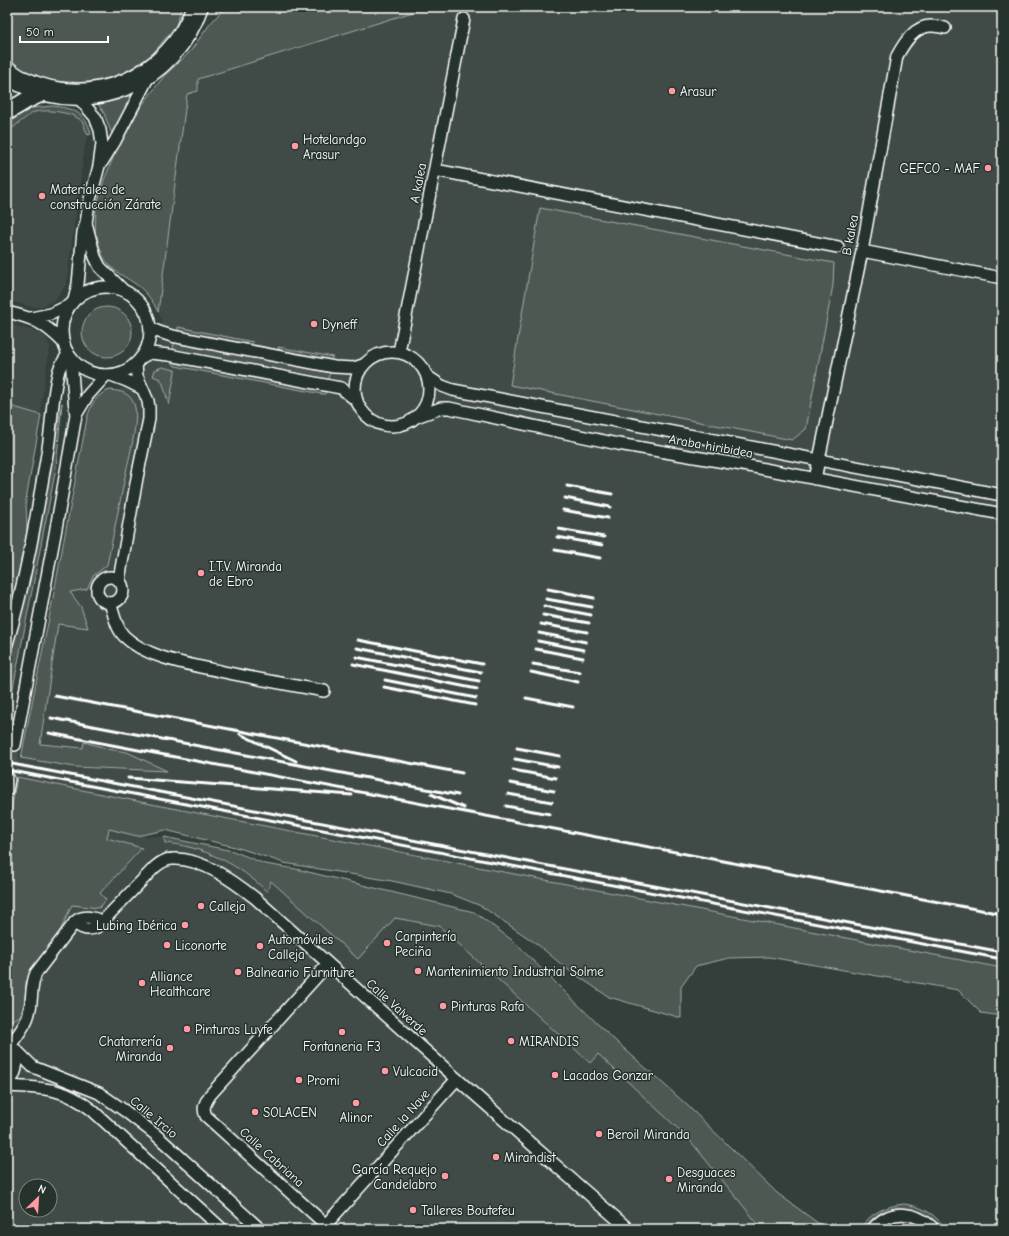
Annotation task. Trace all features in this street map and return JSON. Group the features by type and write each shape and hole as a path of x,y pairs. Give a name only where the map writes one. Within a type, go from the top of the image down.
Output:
{"highway":[{"path":"7,72 23,82 47,91 75,94 102,92 128,84 152,70 174,50 200,11"}],"street":[{"name":"A kalea","path":"399,352 464,19"},
{"name":"B kalea","path":"815,479 862,251 897,56 904,42 925,26 945,28"},
{"path":"99,166 115,141 152,70"},
{"path":"7,112 27,100 47,91"},
{"path":"62,342 61,329 64,316 72,303 78,284 83,232 99,166 102,144 100,130 95,117 75,94"},
{"path":"435,170 838,247"},
{"path":"86,222 95,257 100,267 124,291"},
{"path":"862,251 1002,278"},
{"path":"31,318 51,314 72,303 84,292 97,288 111,287 124,291 134,297 142,306 147,316 150,328 149,338 146,348 139,360 137,376 148,402 149,419 120,566 114,579"},
{"path":"7,312 31,318 51,330 62,342 69,356 73,378 73,398 76,415"},
{"path":"150,328 172,336 334,367 354,368 363,365"},
{"path":"389,351 399,352 411,357 421,365 427,376 429,387 428,398 424,408 416,417 403,424 387,426 376,422 361,410 354,388 357,376 363,365 370,358 379,353 389,351"},
{"path":"15,745 76,415 88,394 109,375 124,371 150,353 168,355 341,388 357,401"},
{"path":"69,356 82,368 92,373 109,375 127,381 141,388"},
{"path":"7,644 22,586 36,514 59,368 69,356"},
{"name":"Araba hiribidea","path":"427,376 442,386 453,390 1002,495"},
{"name":"Araba hiribidea","path":"416,417 441,408 449,408 618,444 754,467 1002,514"},
{"path":"113,606 121,598 123,591 121,583 114,579 101,581 98,589 100,597 113,606 117,625 123,635 132,643 150,652 199,666 324,691"},
{"name":"Calle Valverde","path":"12,1044 25,1024 29,1013 32,981 36,973 78,918 85,917 103,921 155,867 164,861 171,859 183,859 201,864 236,883 255,898 457,1079 625,1226 626,1229"},
{"name":"Calle Cabriana","path":"324,1227 206,1116 204,1107 210,1095 328,964"},
{"path":"7,1086 15,1075 18,1063 12,1044"},
{"name":"Calle Ircio","path":"12,1044 33,1067 99,1093 126,1110 257,1226"},
{"name":"Calle la Nave","path":"324,1227 457,1079"},
{"path":"7,1086 45,1088 62,1093 80,1101 92,1110 222,1229"},
{"path":"873,1229 877,1223 888,1217 900,1214 913,1215 924,1220 934,1229"},
{"path":"257,1226 269,1229"}],"shaded area":[{"path":"7,7 182,7 176,25 153,54 123,74 88,83 52,81 19,69 7,60"},
{"path":"225,7 429,7 198,79 198,91 187,94 158,312 145,292 116,271 103,256 97,236 95,235 96,208 104,180 120,141 140,108 164,76 189,53 210,24"},
{"name":"Arasur","path":"429,7 990,7 1002,9 1002,968 7,775 7,755 75,767 166,770 84,742 84,748 40,744 58,624 81,607 70,592 87,589 93,576 107,565 133,439 125,393 118,391 143,368 147,362 157,360 162,320 158,312 187,93 198,91 198,79"},
{"path":"134,92 112,135 104,113 98,104 114,100"},
{"path":"52,106 66,108 77,112 86,121 91,134 88,135 83,123 79,119 68,114 54,111 40,111 32,113 7,133 7,125 19,115 33,108"},
{"name":"Materiales de construcción Zárate","path":"52,111 67,113 78,118 83,123 88,135 85,145 66,285 55,300 40,307 32,307 7,300 7,133 35,112"},
{"path":"540,208 834,263 833,285 806,429 792,440 510,385"},
{"path":"107,307 116,309 127,318 132,332 130,341 121,352 107,357 98,355 87,346 82,332 84,323 93,312"},
{"path":"7,323 41,333 47,339 50,346 41,404 41,415 7,405"},
{"path":"178,327 253,342 252,344 248,344 178,331"},
{"path":"174,343 330,372 328,379 173,350"},
{"path":"278,347 333,357 330,360 279,350"},
{"path":"171,362 326,392 325,394 322,394 175,366"},
{"path":"162,367 175,370 169,405 163,384 160,379 153,376 155,370"},
{"path":"110,390 125,393 130,397 134,404 136,419 133,440 107,565 93,576 87,589 70,592 81,607 88,628 58,624 40,744 83,748 84,742 107,749 127,752 167,771 75,767 21,758 87,418 90,409 98,397"},
{"path":"62,403 56,468 7,719 7,665 16,633 45,496"},
{"path":"7,405 41,415 26,500 27,532 17,581 7,612"},
{"path":"17,777 1002,968 1002,1016 981,1013 958,990 769,957 729,958 696,966 681,987 681,1018 609,997 567,969 537,944 481,906 451,894 392,881 284,863 239,848 165,830 137,836 109,829 107,838 142,848 100,893 106,900 99,908 72,905 61,929 26,982 25,1001 20,1016 13,1020 7,1020 7,833"},
{"path":"108,829 137,836 164,837 165,843 181,844 220,858 241,871 267,892 271,881 439,926 589,1063 598,1054 688,1138 762,1229 7,1229 7,1020 13,1020 25,1001 26,982 61,929 72,905 100,893 142,848 106,838"},
{"path":"164,837 233,851 265,864 296,869 474,912 512,940 608,1034 687,1105 777,1193 826,1229 762,1229 688,1138 598,1054 590,1063 439,926 395,918 358,959 271,881 267,892 245,873 220,858 193,848 165,843"},
{"path":"904,1204 925,1210 943,1225 941,1228 922,1213 912,1209 901,1208 891,1209 881,1213 872,1219 864,1229 860,1229 868,1219 879,1211 891,1206"}],"tunnel":[{"path":"9,779 15,745"}],"railway":[{"path":"567,486 612,494"},
{"path":"565,498 610,507"},
{"path":"563,510 608,518"},
{"path":"559,529 604,537"},
{"path":"557,537 602,545"},
{"path":"555,550 600,558"},
{"path":"548,589 594,598"},
{"path":"546,599 592,607"},
{"path":"544,606 591,615"},
{"path":"543,615 589,623"},
{"path":"541,624 587,632"},
{"path":"539,633 586,642"},
{"path":"358,640 482,664"},
{"path":"538,641 584,650"},
{"path":"357,648 481,672"},
{"path":"536,649 583,658"},
{"path":"356,657 479,681"},
{"path":"353,664 477,689"},
{"path":"533,664 580,672"},
{"path":"531,672 578,682"},
{"path":"385,680 476,698"},
{"path":"384,687 475,705"},
{"path":"55,696 462,773"},
{"path":"526,698 573,707"},
{"path":"51,718 458,795"},
{"path":"49,733 1002,914"},
{"path":"240,734 296,761"},
{"path":"517,748 560,756"},
{"path":"515,759 558,767"},
{"path":"7,763 1002,952"},
{"path":"7,770 1002,959"},
{"path":"513,770 556,778"},
{"path":"128,778 352,795"},
{"path":"510,783 554,791"},
{"path":"431,794 464,808"},
{"path":"508,794 552,802"},
{"path":"506,806 550,814"}],"place":[{"name":"Arasur","path":"672,91"},
{"name":"Hotelandgo Arasur","path":"295,146"},
{"name":"GEFCO - MAF","path":"988,168"},
{"name":"Materiales de construcción Zárate","path":"42,196"},
{"name":"Dyneff","path":"314,324"},
{"name":"I.T.V. Miranda de Ebro","path":"201,573"},
{"name":"Calleja","path":"201,906"},
{"name":"Lubing Ibérica","path":"185,925"},
{"name":"Carpintería Peciña","path":"387,943"},
{"name":"Liconorte","path":"167,945"},
{"name":"Automóviles Calleja","path":"260,946"},
{"name":"Mantenimiento Industrial Solme","path":"418,971"},
{"name":"Balneario Furniture","path":"238,972"},
{"name":"Alliance Healthcare","path":"142,983"},
{"name":"Pinturas Rafa","path":"443,1006"},
{"name":"Pinturas Luyfe","path":"187,1029"},
{"name":"Fontaneria F3","path":"342,1032"},
{"name":"MIRANDIS","path":"511,1041"},
{"name":"Chatarrería Miranda","path":"170,1048"},
{"name":"Vulcacid","path":"385,1071"},
{"name":"Lacados Gonzar","path":"555,1075"},
{"name":"Promi","path":"299,1080"},
{"name":"Alinor","path":"356,1103"},
{"name":"SOLACEN","path":"255,1112"},
{"name":"Beroil Miranda","path":"599,1134"},
{"name":"Mirandist","path":"496,1157"},
{"name":"García Requejo Candelabro","path":"445,1176"},
{"name":"Desguaces Miranda","path":"669,1179"},
{"name":"Talleres Boutefeu","path":"413,1210"}]}
